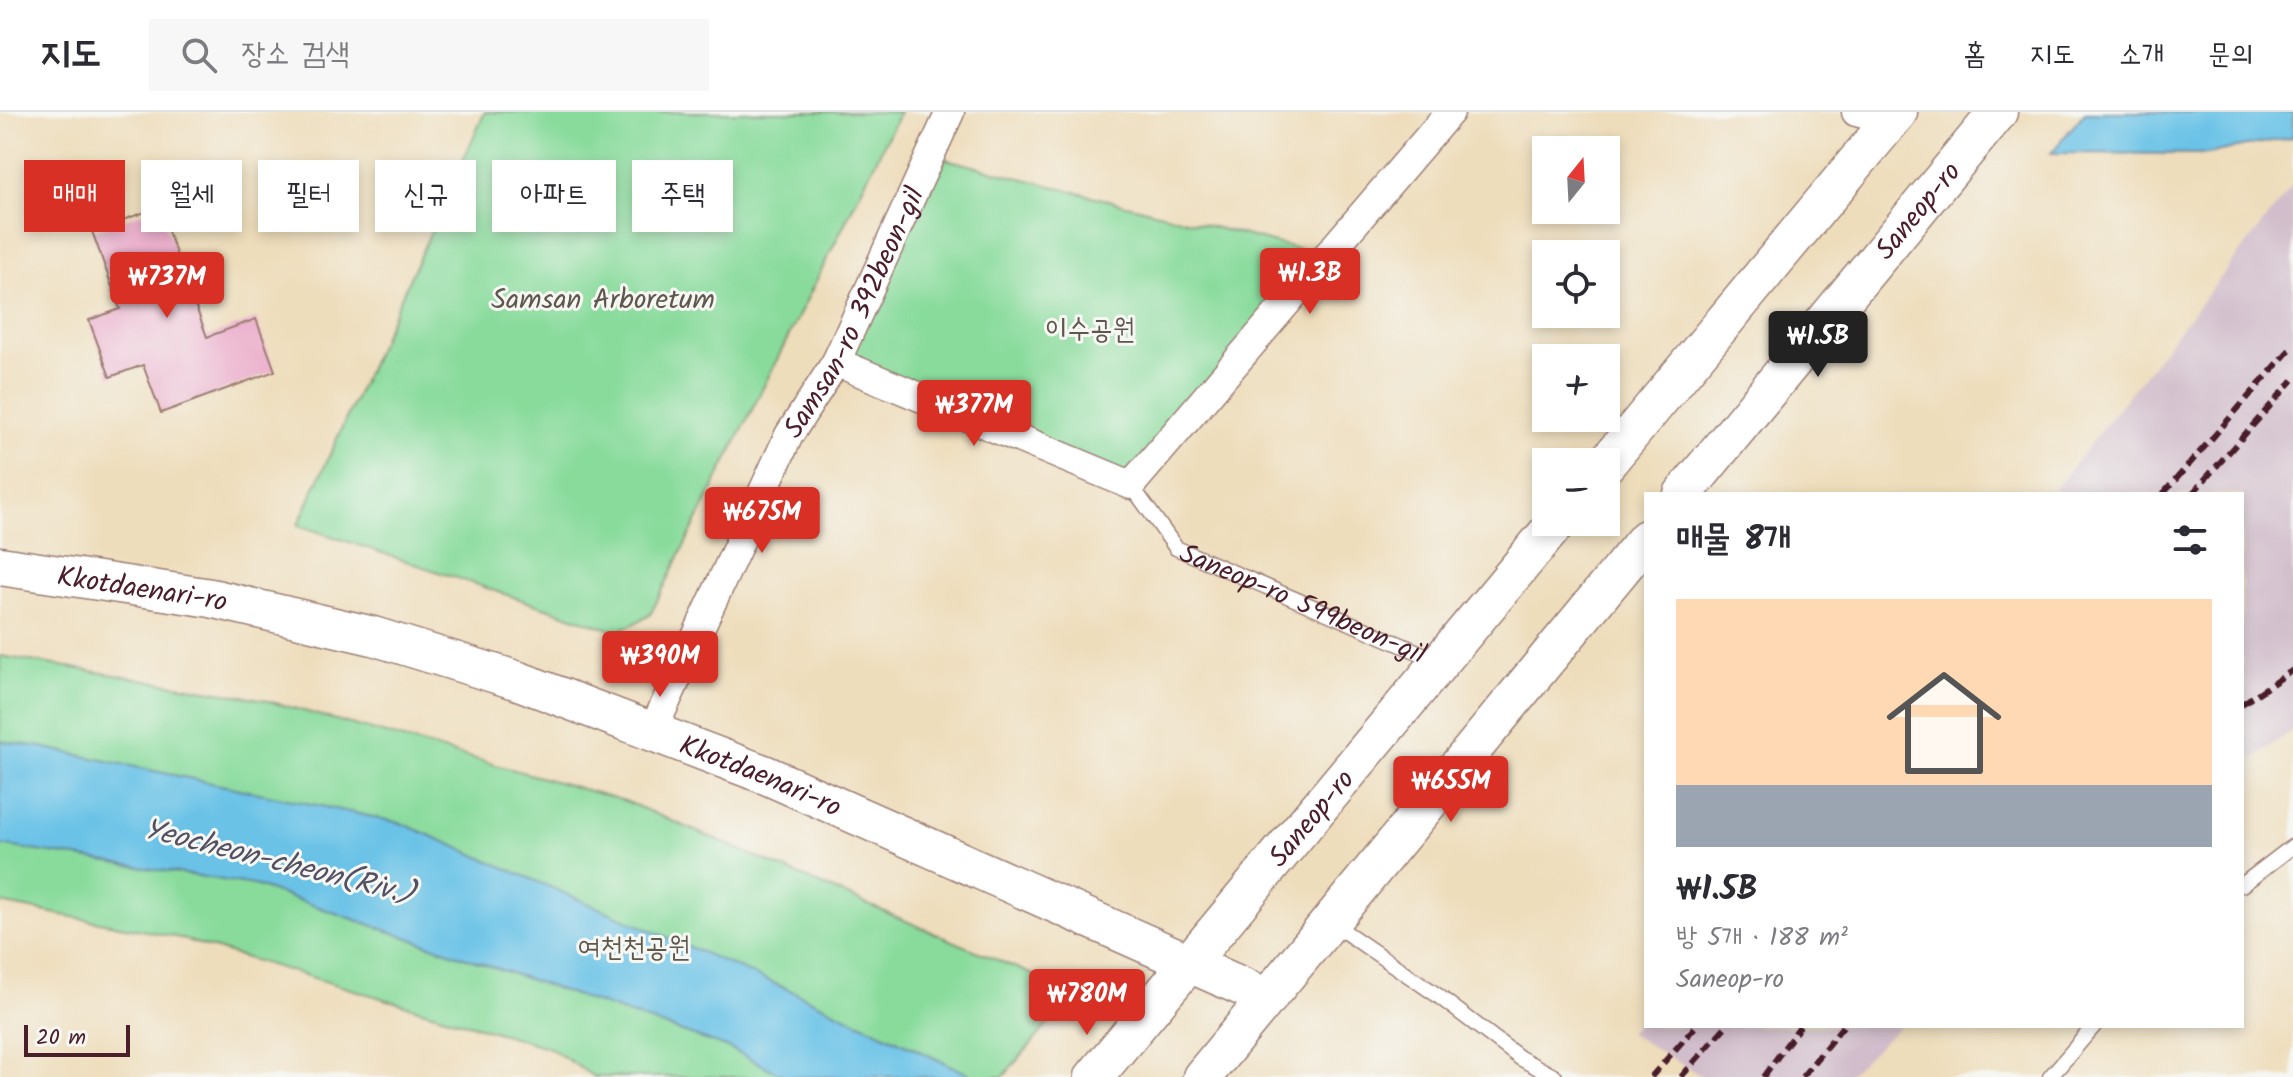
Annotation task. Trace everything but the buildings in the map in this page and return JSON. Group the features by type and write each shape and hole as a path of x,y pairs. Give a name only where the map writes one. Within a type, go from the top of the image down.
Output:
{"main road":[{"name":"Saneop-ro","path":"1685,492 1998,112"},
{"path":"1619,448 1882,115"},
{"name":"Saneop-ro","path":"1094,1077 1545,536"},
{"path":"1205,1074 1644,541"},
{"name":"Kkotdaenari-ro","path":"0,566 211,598 373,636 519,681 766,775 1268,998"}],"street":[{"name":"Samsan-ro 392beon-gil","path":"653,730 789,435 836,362 950,112"},
{"path":"836,362 1131,485 1450,112"}],"lane":[{"name":"Saneop-ro 599beon-gil","path":"1131,485 1176,548 1441,662"},
{"path":"2244,883 2293,846"},
{"path":"1330,922 1437,995 1520,1058 1555,1077"},
{"path":"2050,1077 2092,1028"}],"shaded area":[{"path":"2293,185 2293,730 2244,765 2244,492 2053,492"},
{"path":"1644,1014 1644,1028 1898,1028 1846,1077 1703,1077 1629,1033"}],"green space":[{"name":"Samsan Arboretum","path":"485,112 900,112 650,615 618,632 298,525 431,232 476,232 476,160 463,160"},
{"name":"이수공원","path":"930,155 1315,253 1131,485 836,362"},
{"name":"여천천공원","path":"0,656 261,699 625,801 1075,993 1003,1077 594,1077 550,1048 172,936 0,903"}],"water":[{"path":"2085,112 2293,112 2293,137 2206,154 2051,153"},
{"name":"Yeocheon-cheon(Riv.)","path":"0,741 401,823 792,991 975,1077 786,1077 729,1048 254,885 0,845"}],"railway":[{"path":"2165,492 2293,346"},
{"path":"2194,492 2293,380"},
{"path":"2244,703 2293,670"},
{"path":"1651,1077 1694,1028"},
{"path":"1681,1077 1724,1028"},
{"path":"1763,1077 1799,1028"},
{"path":"1802,1077 1841,1028"}]}
